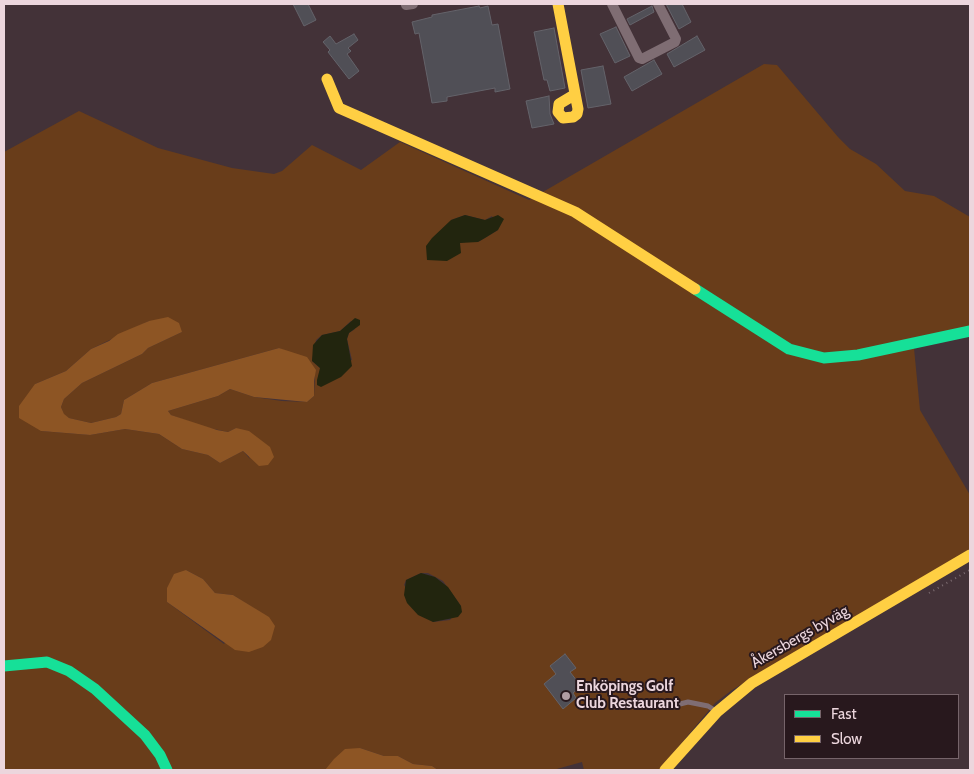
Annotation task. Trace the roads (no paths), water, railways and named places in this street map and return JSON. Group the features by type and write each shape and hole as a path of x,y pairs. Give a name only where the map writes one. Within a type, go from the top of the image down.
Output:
{"street":[{"path":"558,4 574,95"},
{"path":"612,4 639,58 642,59 675,42 676,39 658,4"},
{"path":"327,79 339,108 575,212 789,348 824,358 858,355 970,331"},
{"name":"Åkersbergs byväg","path":"665,770 717,712 752,683 970,555"},
{"path":"4,666 47,662 69,671 95,689 145,735 160,755 167,770"}],"lane":[{"path":"672,706 688,702 708,706 717,712"}],"place":[{"name":"Enköpings Golf Club Restaurant","path":"566,696"}]}
